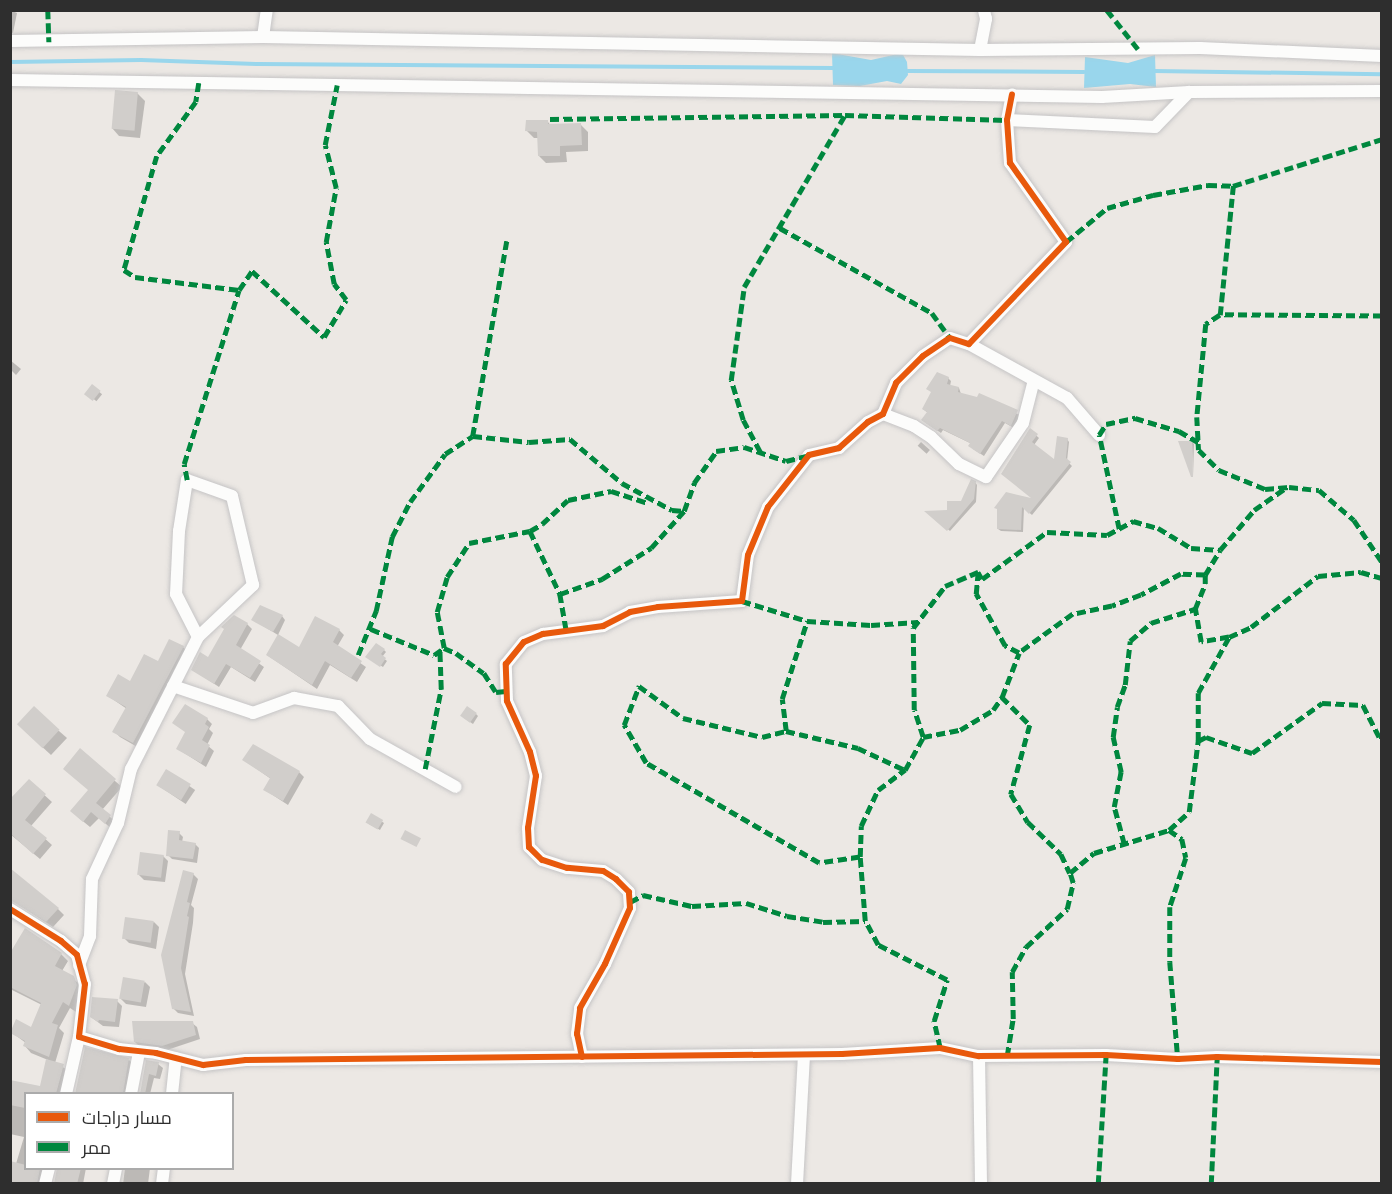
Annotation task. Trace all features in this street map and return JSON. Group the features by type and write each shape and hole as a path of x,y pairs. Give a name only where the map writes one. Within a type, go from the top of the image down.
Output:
{"street":[{"path":"263,37 267,10"},
{"path":"980,50 986,19 984,10"},
{"path":"10,41 263,37 980,50 1200,48 1382,56"},
{"path":"10,80 1102,97 1189,92 1382,91"},
{"path":"1006,120 1155,127 1189,92"},
{"path":"969,344 1066,242 1010,164 1006,120 1012,94"},
{"path":"582,1057 577,1034 580,1008 605,964 630,908 629,892 616,879 603,871 567,868 542,860 529,847 528,828 536,776 530,752 507,701 506,664 524,642 543,634 603,626 630,612 657,607 742,602 748,555 768,507 810,455 839,448 868,422 883,414 896,383 923,356 950,338 969,344 1066,398 1099,435"},
{"path":"883,414 914,426 931,437 959,464 986,477 1023,423 1034,380"},
{"path":"79,965 90,936 92,879 118,823 131,769 198,637 253,585 231,496 187,480 179,531 176,594 198,637"},
{"path":"173,686 252,713 294,698 338,706 370,739 456,787"},
{"path":"10,909 62,941 77,955 85,984 79,1037 66,1092"},
{"path":"79,1037 119,1049 212,1066 246,1060 804,1055 940,1048 979,1056 1106,1055 1178,1059 1217,1057 1382,1062"},
{"path":"131,1092 139,1052"},
{"path":"797,1184 804,1055"},
{"path":"979,1056 981,1184"},
{"path":"172,1092 176,1058"}],"water":[{"path":"832,53 871,60 902,53 907,62 908,75 901,84 887,81 860,86 833,85"},
{"path":"1155,55 1156,87 1130,84 1084,88 1085,57 1128,63"}],"building":[{"path":"115,90 138,92 135,131 112,129"},
{"path":"526,120 548,120 548,124 581,123 582,145 560,146 560,156 538,156 537,132 525,131"},
{"path":"937,372 949,377 947,384 959,387 958,392 977,397 979,393 1018,410 1011,426 1002,421 980,454 968,446 970,443 940,428 937,431 921,420 927,412 922,409 931,392 926,389"},
{"path":"92,384 101,391 93,401 84,394"},
{"path":"1030,428 1038,434 1032,442 1054,459 1057,436 1068,438 1066,458 1071,462 1029,514 1022,507 1021,530 997,529 997,509 994,508 1006,492 1031,498 1001,474"},
{"path":"1178,441 1192,441 1193,477 1191,477"},
{"path":"971,479 976,481 974,499 947,531 924,511 947,510 947,501 961,501"},
{"path":"260,605 283,615 273,632 251,620"},
{"path":"234,615 248,623 236,645 261,661 250,678 226,664 214,684 191,670 200,652 208,657 224,629 221,627"},
{"path":"315,616 340,629 333,642 362,661 351,678 325,661 312,685 266,655 278,634 299,647"},
{"path":"169,639 184,646 133,743 112,732 126,707 106,696 118,674 130,681 144,654 158,661"},
{"path":"376,643 385,649 381,654 386,658 380,667 365,657"},
{"path":"185,704 208,718 205,724 209,727 202,740 210,745 201,763 176,749 185,732 172,723"},
{"path":"34,706 60,730 43,748 17,724"},
{"path":"467,706 477,713 470,723 460,716"},
{"path":"253,744 300,771 283,801 263,790 270,778 242,760"},
{"path":"80,748 116,779 96,803 111,815 105,824 91,812 83,822 70,811 88,790 63,769"},
{"path":"166,769 191,784 181,800 156,785"},
{"path":"29,779 46,794 25,820 47,838 33,854 11,834 10,799"},
{"path":"371,813 383,820 378,830 366,823"},
{"path":"168,830 180,831 179,840 196,843 193,859 166,856"},
{"path":"405,830 421,838 416,847 400,839"},
{"path":"140,852 164,855 161,878 137,875"},
{"path":"10,868 59,908 46,922 10,900"},
{"path":"183,870 194,873 187,902 190,903 187,916 189,917 181,968 191,1012 172,1009 161,955"},
{"path":"125,917 154,921 151,943 122,939"},
{"path":"25,928 62,953 55,966 74,976 77,985 69,1006 63,1002 52,1023 58,1025 49,1057 23,1046 25,1041 10,1033 16,1019 31,1027 41,1003 10,987 10,953"},
{"path":"123,977 145,981 141,1002 119,999"},
{"path":"92,997 118,999 115,1022 99,1020 98,1022 90,1017"},
{"path":"132,1021 193,1021 196,1035 162,1046 134,1042"},
{"path":"85,1047 129,1058 123,1092 75,1092"},
{"path":"46,1059 64,1064 57,1092 24,1092 24,1108 10,1105 10,1080 40,1086"},
{"path":"146,1060 159,1062 156,1076 149,1074 145,1092 140,1092"},
{"path":"10,1161 24,1164 24,1170 40,1170 37,1184 10,1184"},
{"path":"57,1170 80,1170 77,1184 54,1184"}],"waterway":[{"path":"10,62 141,60 258,64 833,68"},
{"path":"908,71 1084,72"},
{"path":"1154,71 1382,74"}],"marked path":[{"path":"48,10 49,42"},
{"path":"1107,10 1138,49"},
{"path":"199,83 196,102 157,156 124,270 135,277 239,290"},
{"path":"187,480 184,464 239,290 252,271 324,337 346,300 334,284 326,242 336,188 325,145 337,85"},
{"path":"550,119 845,115 1007,120"},
{"path":"760,452 743,420 731,380 744,287 845,115"},
{"path":"1220,315 1233,186 1382,139"},
{"path":"1066,242 1107,208 1153,195 1208,185 1233,186"},
{"path":"780,228 932,313 950,338"},
{"path":"507,241 473,436 529,442 570,439 622,483 672,510 684,511 694,483 716,451 744,447 786,461 806,456"},
{"path":"1382,316 1220,315 1206,324 1197,417 1199,450 1219,470 1265,489 1289,487 1319,490 1354,520 1382,562"},
{"path":"1119,529 1099,435 1106,424 1135,418 1179,431 1200,443"},
{"path":"358,655 376,611 392,537 410,502 445,454 473,436"},
{"path":"1229,637 1201,642 1195,609 1205,584 1205,575 1220,550 1254,510 1286,488"},
{"path":"444,648 437,612 447,577 469,543 530,531 542,524 568,500 611,491 649,503"},
{"path":"560,594 602,579 651,548 684,511"},
{"path":"1205,575 1181,574 1141,595 1112,606 1073,614 1019,653 1005,646 976,594 978,572 982,579 1047,532 1107,535 1133,521 1158,528 1191,548 1220,550"},
{"path":"530,531 560,594 567,632"},
{"path":"940,1048 934,1021 947,980 878,945 865,921 860,857 861,826 878,790 905,770 923,737 914,710 913,628 945,586 978,572"},
{"path":"1198,741 1198,693 1229,637 1251,627 1318,576 1361,572 1382,578"},
{"path":"742,601 807,621"},
{"path":"1124,844 1114,807 1121,772 1113,737 1117,707 1125,685 1130,641 1151,623 1195,609"},
{"path":"786,731 782,699 807,621 871,625 918,622"},
{"path":"371,629 434,655 444,648 456,653 484,673 496,692 506,691"},
{"path":"425,769 441,689 440,651"},
{"path":"1002,697 1019,653"},
{"path":"860,857 819,863 646,763 624,725 639,686 683,718 762,737 786,731 858,748 905,770"},
{"path":"923,737 960,730 993,710 1002,697 1030,725 1011,794 1028,822 1061,854 1070,873"},
{"path":"1169,830 1189,812 1198,741 1206,737 1252,753 1322,703 1363,705 1379,737 1382,737"},
{"path":"1007,1056 1013,1019 1012,972 1026,947 1067,909 1073,883 1070,873 1094,853 1169,830 1182,839 1186,858 1170,907 1170,962 1178,1059"},
{"path":"630,902 643,895 692,906 746,903 787,916 823,922 865,921"},
{"path":"1098,1184 1106,1055"},
{"path":"1211,1184 1217,1057"}],"cycle path":[{"path":"582,1057 577,1034 580,1008 605,964 630,908 629,892 616,879 603,871 567,868 542,860 529,847 528,828 536,776 530,752 507,701 506,664 524,642 543,634 603,626 630,612 658,607 742,601 748,555 768,507 809,455 839,448 868,422 883,414 896,383 923,356 950,338 969,344 1066,242 1010,163 1007,120 1012,94"},
{"path":"10,909 61,941 77,955 85,984 79,1037 119,1049 156,1053 203,1065 246,1060 842,1054 940,1048 979,1056 1106,1055 1178,1059 1217,1057 1382,1062"}]}
